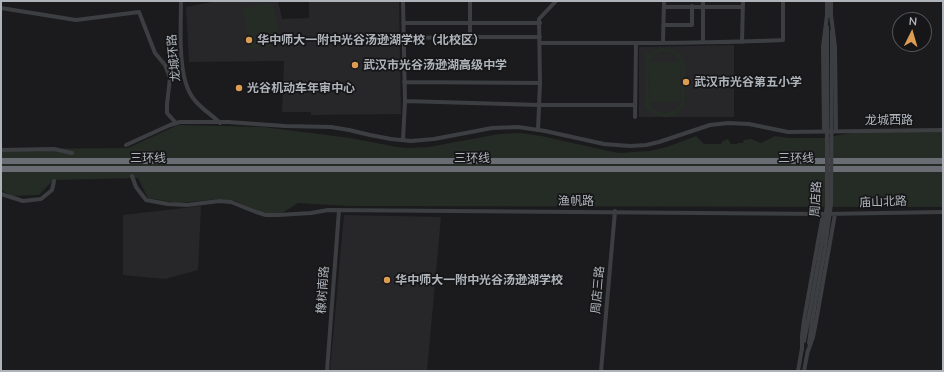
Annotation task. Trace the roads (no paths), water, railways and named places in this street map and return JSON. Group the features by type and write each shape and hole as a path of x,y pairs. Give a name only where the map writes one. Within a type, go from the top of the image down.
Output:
{"highway":[{"name":"三环线","path":"1,161 943,161"},
{"name":"三环线","path":"1,169 943,169"}],"street":[{"name":"龙城环路","path":"181,1 181,53 185,82 188,91 194,100 220,123"},
{"path":"403,1 405,101 403,140"},
{"path":"470,1 470,38"},
{"path":"538,130 540,19 556,1"},
{"path":"663,42 664,1"},
{"path":"703,1 703,42"},
{"path":"742,42 743,1"},
{"path":"540,43 742,42 783,40 783,1"},
{"name":"周店路","path":"804,371 808,351 810,321 827,205 830,47 827,1"},
{"name":"周店路","path":"829,15 831,1"},
{"path":"664,25 692,25 692,6"},
{"path":"664,7 743,7"},
{"path":"1,8 76,20 139,12 155,53 165,65 170,78 167,113 176,123 126,145"},
{"path":"829,15 835,46 836,130"},
{"path":"824,131 824,47 829,15"},
{"path":"403,23 540,23"},
{"path":"404,38 540,37"},
{"path":"635,117 636,43"},
{"path":"404,82 540,83"},
{"path":"405,101 539,105 635,105"},
{"name":"龙城西路","path":"176,123 220,123 338,128 403,140 434,139 499,127 518,127 604,144 626,146 639,146 659,142 705,127 722,124 749,124 788,132 836,130 943,130"},
{"path":"1,150 54,149 72,153"},
{"name":"渔帆路","path":"132,176 136,187 146,200 168,204 187,205 219,201 231,202 266,215 311,213 328,210 823,214"},
{"path":"1,194 23,201 41,199 52,190 54,181"},
{"name":"橡树南路","path":"327,371 339,210"},
{"name":"周店三路","path":"601,371 615,212"},
{"name":"庙山北路","path":"823,214 943,212"},
{"path":"802,350 804,320 823,214"},
{"path":"808,351 816,322 835,214"},
{"name":"周店路","path":"798,371 810,321"}],"place":[{"name":"华中师大一附中光谷汤逊湖学校（北校区）","path":"249,40"},
{"name":"武汉市光谷汤逊湖高级中学","path":"355,65"},
{"name":"武汉市光谷第五小学","path":"686,82"},
{"name":"光谷机动车年审中心","path":"239,88"},
{"name":"华中师大一附中光谷汤逊湖学校","path":"387,280"}]}
